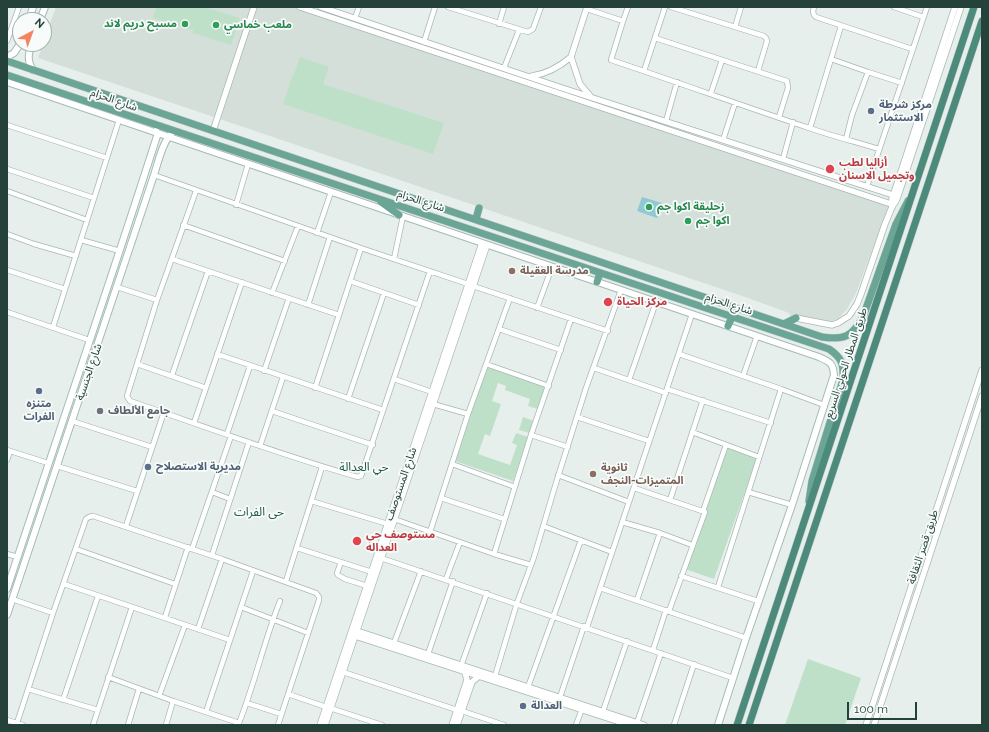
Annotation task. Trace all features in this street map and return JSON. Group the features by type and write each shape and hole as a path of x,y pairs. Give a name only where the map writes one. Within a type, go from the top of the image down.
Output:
{"highway":[{"name":"طريق المطار الحولي السريع","path":"737,725 974,7"},
{"name":"طريق المطار الحولي السريع","path":"749,725 982,21"}],"main road":[{"path":"29,52 29,61 33,70"},
{"name":"شارع الحزام","path":"7,61 822,337 836,339 843,338 851,334 858,326 863,317 896,224 912,194"},
{"name":"شارع الحزام","path":"7,75 120,117 152,124 294,170 828,349 837,355 842,363 843,380 812,481 806,518"},
{"path":"7,82 120,117 168,137 728,326 829,362 833,367 834,375 718,725"},
{"path":"152,124 158,133"},
{"path":"168,137 176,132"},
{"name":"شارع الجنسية","path":"7,589 158,133"},
{"name":"شارع الجنسية","path":"7,616 168,137"},
{"path":"275,164 281,160 280,154 277,152"},
{"path":"294,170 291,168 290,164 292,161 297,159"},
{"path":"376,198 401,216"},
{"path":"476,219 479,208"},
{"path":"531,249 538,246 537,241 534,240"},
{"path":"551,256 548,249 551,246 554,246"},
{"path":"596,282 600,273"},
{"path":"728,326 732,317"},
{"path":"784,324 796,318"},
{"path":"72,392 81,397"},
{"path":"68,403 77,407"}],"street":[{"path":"7,41 19,7"},
{"path":"213,131 254,7"},
{"path":"300,7 456,56 841,187 892,206"},
{"path":"321,7 424,42 456,56 504,68 893,195"},
{"path":"355,18 359,7"},
{"path":"424,42 435,7"},
{"path":"448,7 464,10 499,24 528,32 532,31 541,7"},
{"path":"499,24 504,7"},
{"path":"628,7 611,60 711,93 779,118 879,150"},
{"path":"644,71 665,7"},
{"path":"671,7 766,38 758,71"},
{"path":"735,27 741,7"},
{"path":"814,7 812,12 816,17 912,49"},
{"path":"894,7 923,17"},
{"path":"867,186 926,7"},
{"path":"892,206 893,195 955,7"},
{"path":"796,318 832,325 849,316 857,304 892,206 897,198 961,7"},
{"path":"529,77 545,73 562,65 571,57 587,8 623,21"},
{"path":"810,128 841,26"},
{"path":"504,68 519,30"},
{"path":"654,38 787,81 788,88 779,118"},
{"path":"571,57 580,84 591,97"},
{"path":"831,59 902,83"},
{"path":"711,93 722,60"},
{"path":"846,139 852,115 868,72"},
{"path":"666,121 677,82"},
{"path":"723,140 735,103"},
{"path":"53,327 120,117"},
{"path":"783,159 793,122"},
{"path":"7,125 107,158"},
{"path":"692,137 695,131"},
{"path":"236,205 248,164"},
{"path":"7,168 94,198"},
{"path":"154,175 360,248 394,258 608,331"},
{"path":"841,187 844,179"},
{"path":"7,191 87,220"},
{"path":"196,191 157,300 127,396 130,401 260,446 322,467 358,477 361,476 430,271"},
{"path":"317,233 331,192"},
{"path":"394,258 401,216"},
{"path":"183,225 285,260"},
{"path":"272,293 298,226"},
{"path":"7,234 34,244 76,256"},
{"path":"308,305 330,237"},
{"path":"81,240 120,251"},
{"name":"شارع المستوصف","path":"337,683 356,634 394,519 432,392 444,363 485,244"},
{"path":"315,388 360,248"},
{"path":"172,259 339,315"},
{"path":"537,308 552,267"},
{"path":"7,270 65,289"},
{"path":"172,375 208,271"},
{"path":"350,281 419,305"},
{"path":"194,423 242,282"},
{"path":"118,287 157,300"},
{"path":"495,676 558,475 621,290"},
{"path":"348,399 384,293"},
{"path":"264,371 289,298"},
{"path":"430,532 468,414 510,298"},
{"path":"629,380 656,302"},
{"path":"7,312 89,340"},
{"path":"560,697 600,588 692,314"},
{"path":"494,554 531,435 571,319"},
{"path":"499,329 561,350"},
{"path":"743,376 757,336"},
{"path":"217,354 383,410"},
{"path":"679,354 824,405"},
{"name":"شارع المستوصف","path":"320,725 337,683 388,524 401,493 433,404 444,363"},
{"path":"137,364 206,388"},
{"path":"486,364 549,386"},
{"path":"165,617 175,584 212,492 250,366"},
{"path":"594,368 629,380 703,400 771,422"},
{"name":"طريق قصر الثقافة","path":"866,725 982,370"},
{"path":"260,446 283,377"},
{"path":"394,379 432,392"},
{"path":"718,587 781,389"},
{"name":"طريق قصر الثقافة","path":"874,725 982,396"},
{"path":"670,500 703,400"},
{"path":"433,404 468,414"},
{"path":"272,411 372,444"},
{"path":"126,526 164,412"},
{"path":"577,417 649,441"},
{"path":"72,421 152,447"},
{"path":"692,432 759,457"},
{"path":"531,435 568,447"},
{"path":"212,556 249,442"},
{"path":"652,650 681,576 726,445"},
{"path":"7,460 9,450 48,463"},
{"path":"452,464 515,487"},
{"path":"57,466 137,491"},
{"path":"286,581 322,467"},
{"path":"558,475 629,502"},
{"path":"634,488 703,511"},
{"path":"212,492 230,499"},
{"path":"748,492 792,505"},
{"path":"441,498 504,519"},
{"path":"312,501 388,524"},
{"path":"17,723 86,519 93,516 286,581 316,593 319,596 319,600 278,725"},
{"path":"394,519 494,554 531,565"},
{"path":"622,522 660,533 692,545"},
{"path":"543,526 612,552"},
{"path":"637,600 660,533"},
{"path":"527,689 580,540"},
{"path":"446,579 460,542"},
{"path":"297,548 372,572"},
{"path":"76,549 175,584"},
{"path":"7,554 18,557"},
{"path":"381,558 733,678"},
{"path":"198,629 222,559"},
{"path":"341,562 338,575 345,579 367,586"},
{"path":"206,712 254,571"},
{"path":"394,646 421,571"},
{"path":"681,576 758,601"},
{"path":"428,654 453,582"},
{"path":"64,584 230,640"},
{"path":"911,584 915,588 920,586"},
{"path":"600,588 746,638"},
{"path":"461,666 487,593"},
{"path":"63,700 98,596"},
{"path":"12,600 53,613"},
{"path":"108,677 239,724 280,601"},
{"path":"905,603 911,602 914,606"},
{"path":"93,725 132,607"},
{"path":"241,607 308,632"},
{"path":"159,696 185,625"},
{"path":"356,634 465,672 560,697 644,725"},
{"path":"603,711 627,641"},
{"path":"394,646 428,654 495,676 527,689 629,725"},
{"path":"637,723 661,653"},
{"path":"674,725 694,664"},
{"path":"342,672 501,724"},
{"path":"465,672 470,681"},
{"path":"457,725 460,710 470,681 479,676"},
{"path":"128,725 139,688"},
{"path":"28,689 98,710"},
{"path":"288,694 382,725"},
{"path":"166,725 173,701"},
{"path":"247,703 281,714"},
{"name":"شارع المستوصف","path":"325,725 328,708"},
{"path":"576,725 582,709"},
{"path":"452,725 460,710"},
{"path":"7,720 23,725"}],"shaded area":[{"path":"56,7 295,7 889,205 856,293 847,309 838,319 823,324 792,320 789,313 745,297 38,58 40,52 52,52 52,18"}],"green space":[{"path":"157,7 205,7 240,18 231,45 193,33 193,30 153,18"},
{"path":"300,57 329,67 323,84 444,123 433,154 283,104"},
{"path":"487,367 546,387 538,409 528,406 530,399 505,390 506,386 498,383 492,401 501,404 490,436 485,434 478,454 510,465 517,445 512,443 516,433 528,437 513,481 455,461"},
{"path":"523,417 534,421 530,433 519,430"},
{"path":"727,447 757,458 714,579 685,569"},
{"path":"808,659 861,678 845,725 785,725"}],"water":[{"name":"زحليقة اكوا جم","path":"642,197 662,203 657,218 637,211"}],"place":[{"name":"مسبح دريم لاند","path":"185,24"},
{"name":"ملعب خماسي","path":"216,25"},
{"name":"مركز شرطة الاستثمار","path":"871,111"},
{"name":"أزاليا لطب وتجميل الاسنان","path":"830,169"},
{"name":"زحليقة اكوا جم","path":"649,207"},
{"name":"اكوا جم","path":"688,221"},
{"name":"مدرسة العقيلة","path":"512,271"},
{"name":"مركز الحياة","path":"608,302"},
{"name":"متنزه الفرات","path":"39,391"},
{"name":"جامع الألطاف","path":"100,411"},
{"name":"مديرية الاستصلاح","path":"148,467"},
{"name":"ثانوية المتميزات-النجف","path":"593,474"},
{"name":"مستوصف حي العداله","path":"357,541"},
{"name":"العدالة","path":"523,706"}],"district":[{"name":"حي العدالة","path":"364,467"},
{"name":"حی الفرات","path":"259,512"}]}
